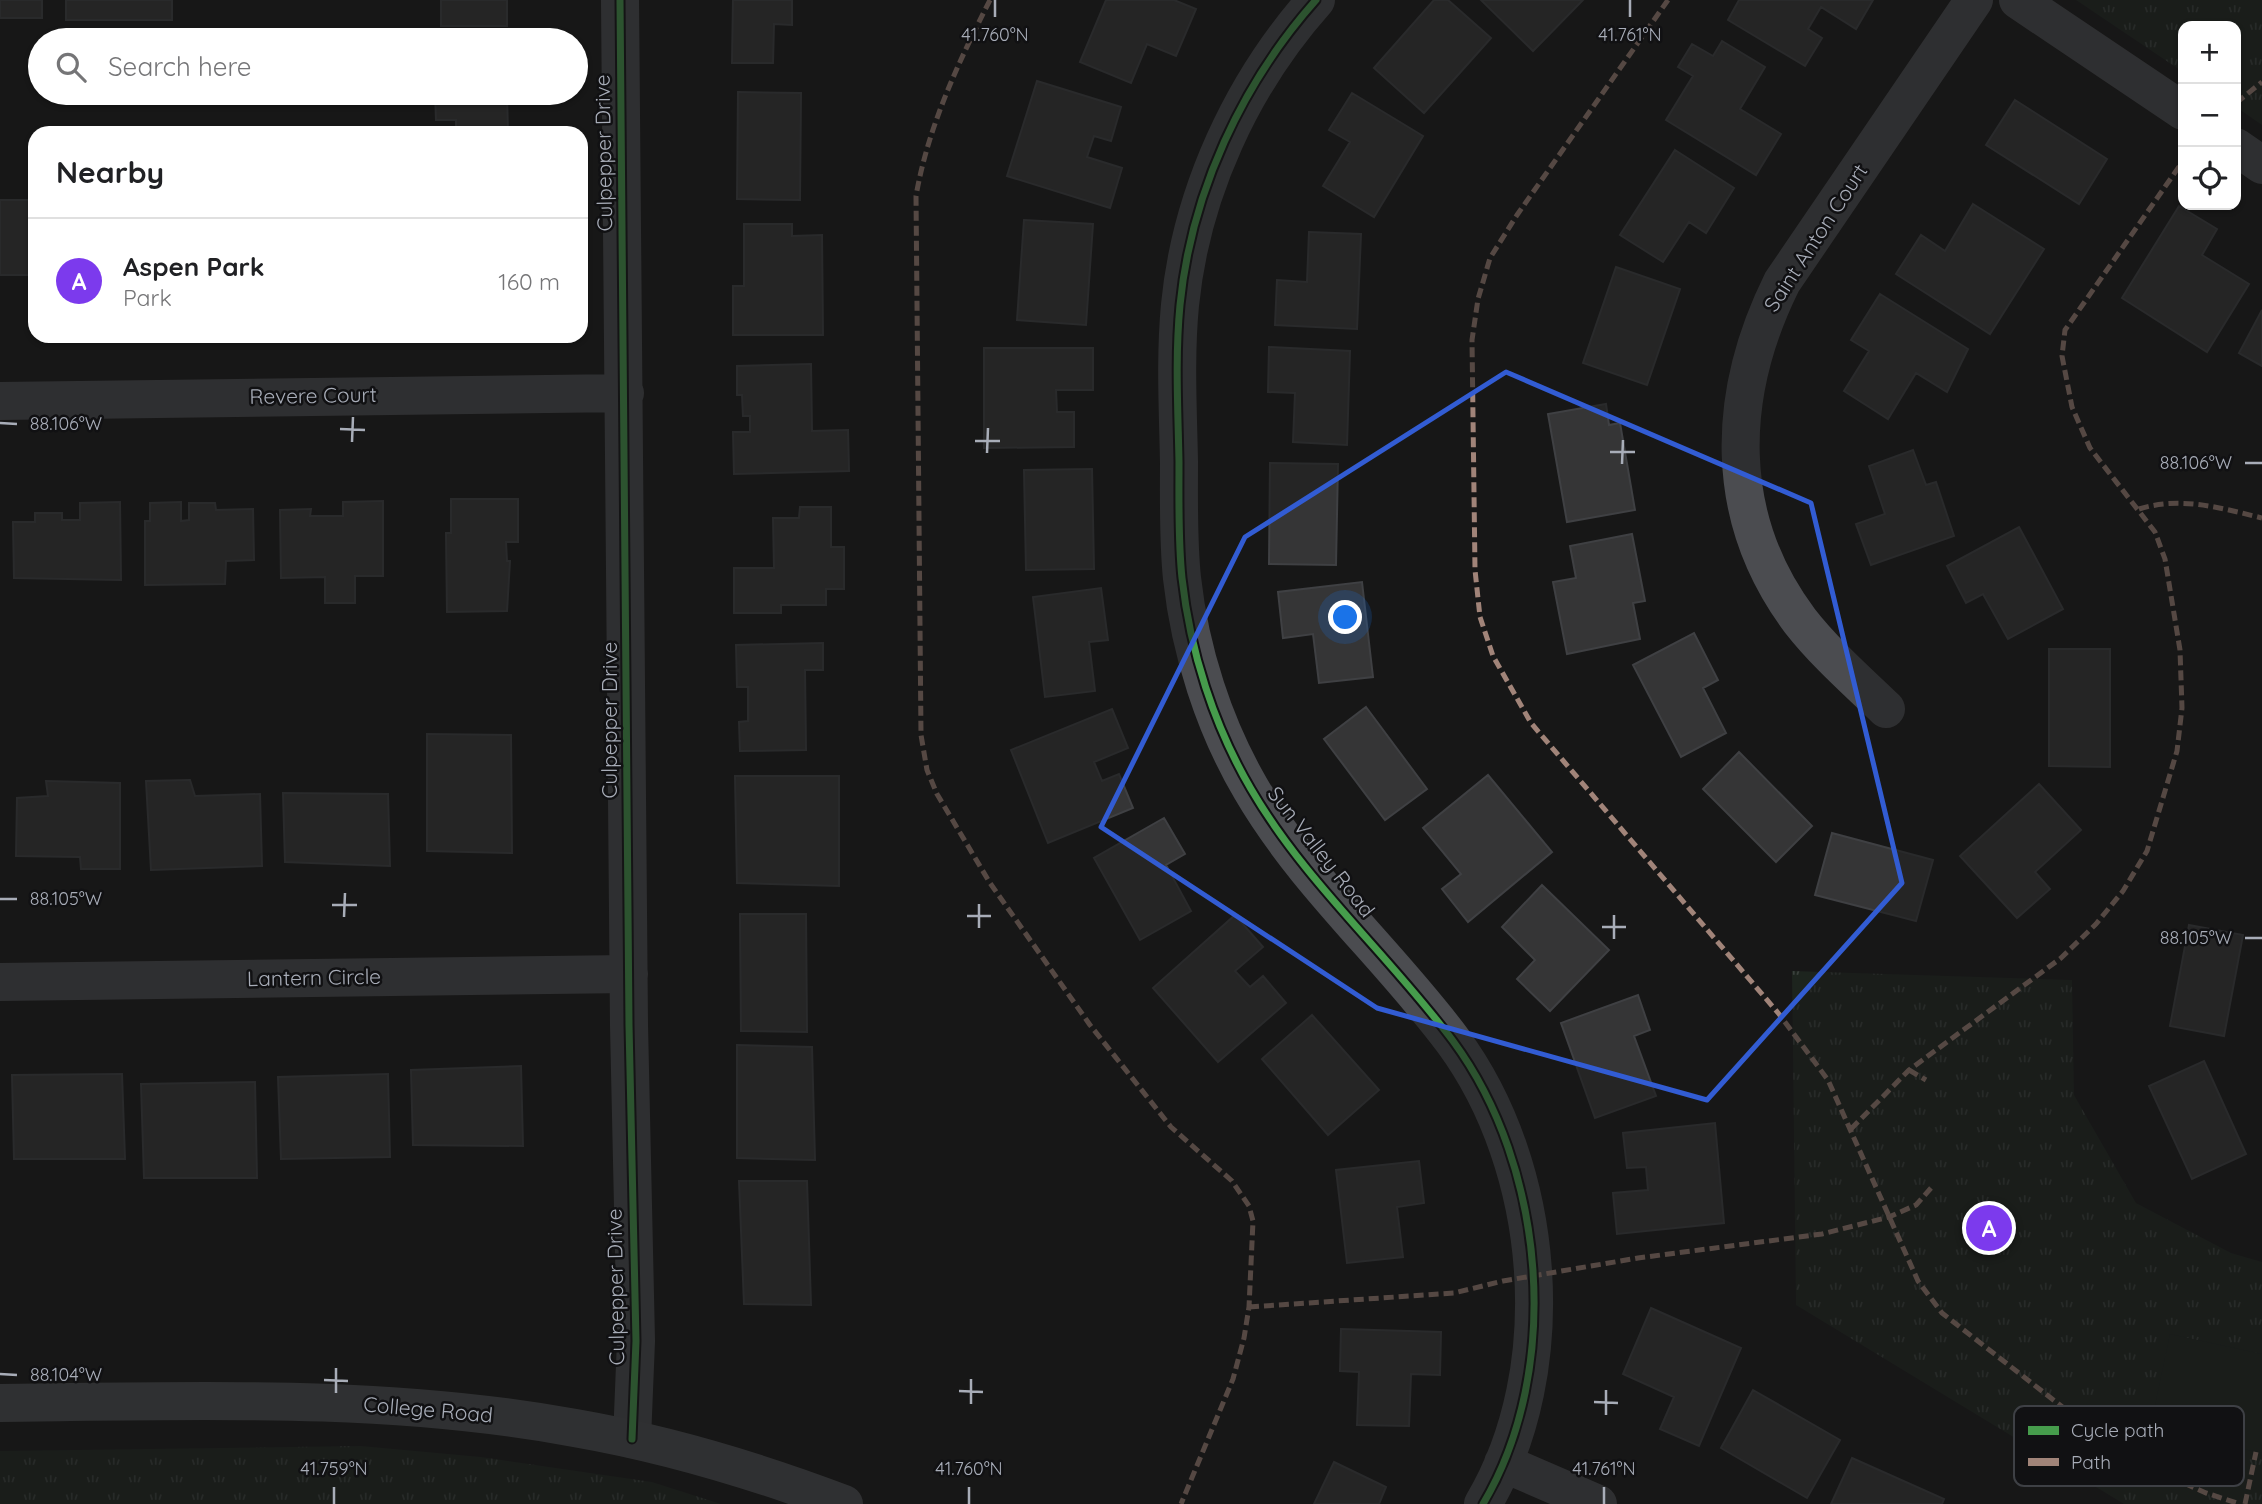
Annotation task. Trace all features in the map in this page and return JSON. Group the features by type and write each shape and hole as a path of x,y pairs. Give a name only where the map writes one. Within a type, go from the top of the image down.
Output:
{"main road":[{"name":"College Road","path":"0,1403 234,1401 367,1404 505,1417 632,1439 688,1452 844,1504"}],"street":[{"name":"Culpepper Drive","path":"620,0 629,974 636,1341 632,1439"},
{"name":"Sun Valley Road","path":"1316,0 1267,63 1242,105 1209,181 1194,231 1180,305 1178,350 1182,578 1205,685 1224,736 1249,786 1293,851 1455,1043 1490,1106 1504,1141 1525,1219 1534,1277 1535,1312 1528,1385 1503,1463 1483,1504"},
{"name":"Saint Anton Court","path":"1886,709 1801,622 1766,563 1748,508 1739,444 1745,382 1762,322 1782,282 1974,0"},
{"path":"2018,0 2178,108"},
{"path":"2241,150 2262,165"},
{"name":"Revere Court","path":"0,401 625,393"},
{"name":"Lantern Circle","path":"0,982 629,974"},
{"path":"1503,1463 1598,1504"}],"highlighted area":[{"path":"1506,372 1811,503 1902,883 1707,1100 1377,1008 1101,827 1245,537"}],"green space":[{"path":"2076,0 2262,0 2262,125 2241,110 2241,21 2178,21 2178,69"},
{"path":"1792,971 2072,980 2074,1095 2136,1203 2231,1253 2262,1262 2262,1504 2124,1504 2094,1486 2244,1486 2244,1406 2014,1406 2014,1437 1796,1305"},
{"path":"2170,1334 2262,1354 2262,1453 2244,1449 2244,1406 2155,1406"},
{"path":"361,1446 481,1457 652,1482 721,1504 0,1504 0,1451"}],"building":[{"path":"0,0 42,0 42,18 0,18"},
{"path":"66,0 172,0 172,20 66,20"},
{"path":"441,0 507,0 507,26 441,26"},
{"path":"733,0 792,0 792,25 774,24 773,63 732,63"},
{"path":"1106,0 1174,0 1196,9 1176,56 1147,44 1131,83 1080,62"},
{"path":"1434,0 1448,0 1491,38 1424,113 1374,68"},
{"path":"1481,0 1583,0 1533,51"},
{"path":"1739,0 1873,0 1856,29 1821,7 1808,29 1822,38 1805,66 1728,20"},
{"path":"1722,41 1765,67 1740,109 1781,134 1756,175 1666,120 1693,76 1678,67 1692,44 1713,56"},
{"path":"1037,81 1121,107 1111,141 1094,136 1087,157 1122,168 1110,208 1007,176"},
{"path":"738,92 801,93 800,200 737,199"},
{"path":"1352,93 1423,136 1374,217 1323,186 1350,142 1329,130"},
{"path":"2015,100 2107,159 2079,204 1986,145"},
{"path":"435,105 507,105 508,126 456,126 456,120 436,120"},
{"path":"1675,150 1734,188 1706,233 1689,222 1663,262 1620,235"},
{"path":"0,200 28,200 28,275 0,275"},
{"path":"1973,204 2044,249 1990,334 1896,274 1921,235 1945,251"},
{"path":"2178,208 2217,229 2202,255 2249,284 2207,352 2122,298"},
{"path":"1024,220 1093,224 1086,325 1017,320"},
{"path":"744,224 792,224 792,236 822,235 823,335 733,335 733,286 744,286"},
{"path":"1309,232 1361,234 1357,329 1275,325 1277,280 1307,282"},
{"path":"1616,267 1680,289 1647,385 1583,363"},
{"path":"1880,294 1968,349 1947,392 1916,373 1888,419 1844,391 1869,351 1851,340"},
{"path":"2262,310 2262,366 2239,353"},
{"path":"1269,347 1350,351 1347,445 1293,442 1295,393 1268,392"},
{"path":"984,348 1093,348 1093,390 1056,390 1057,412 1074,412 1074,447 984,448"},
{"path":"811,364 812,431 848,430 849,471 734,474 733,432 750,432 750,416 743,416 742,395 737,395 737,366"},
{"path":"1606,404 1609,425 1620,423 1635,510 1567,522 1548,414"},
{"path":"1913,450 1926,485 1936,482 1954,536 1871,565 1856,524 1885,514 1869,466"},
{"path":"1270,463 1338,464 1336,565 1269,564"},
{"path":"1092,469 1094,569 1026,570 1024,470"},
{"path":"451,499 518,499 518,542 506,542 507,561 510,561 507,611 447,612 446,533 451,533"},
{"path":"383,501 383,576 355,576 355,603 325,603 325,577 281,578 280,510 311,509 310,516 343,516 343,502"},
{"path":"120,502 121,580 14,578 13,522 35,522 35,513 62,513 62,520 80,520 80,503"},
{"path":"181,502 181,521 189,520 189,503 215,503 216,510 253,509 254,560 226,561 225,584 145,585 145,521 150,521 150,503"},
{"path":"800,507 831,507 831,547 844,547 844,589 826,589 826,605 781,605 781,613 734,613 734,568 774,568 773,518 799,518"},
{"path":"2019,527 2063,609 2008,639 1983,594 1966,603 1947,566"},
{"path":"1632,534 1645,601 1633,603 1640,639 1567,654 1553,582 1576,578 1570,546"},
{"path":"1362,582 1373,677 1319,683 1313,634 1283,638 1278,592"},
{"path":"1101,588 1108,640 1089,642 1095,691 1045,697 1033,597"},
{"path":"1694,633 1718,680 1703,688 1726,733 1681,757 1633,665"},
{"path":"823,643 823,670 805,670 806,750 740,751 739,722 748,721 748,687 737,687 736,645"},
{"path":"2049,649 2110,649 2110,767 2049,766"},
{"path":"1366,707 1427,789 1385,820 1324,739"},
{"path":"1112,709 1128,748 1094,762 1102,781 1119,774 1133,808 1048,843 1011,750"},
{"path":"427,734 511,735 512,853 427,851"},
{"path":"1739,752 1812,826 1776,862 1703,789"},
{"path":"1488,775 1552,852 1468,922 1442,889 1461,874 1423,828"},
{"path":"735,776 839,776 839,886 737,883"},
{"path":"190,780 195,796 260,794 262,866 151,870 146,781"},
{"path":"46,781 120,783 120,869 81,869 80,857 16,856 17,798 48,796"},
{"path":"2039,784 2081,830 2035,872 2050,889 2017,918 1960,856"},
{"path":"283,793 388,794 390,866 285,862"},
{"path":"1164,818 1185,854 1166,865 1191,911 1140,940 1094,858"},
{"path":"1832,833 1933,860 1916,921 1815,895"},
{"path":"1542,885 1609,950 1550,1011 1517,979 1535,960 1502,927"},
{"path":"740,914 806,914 807,1032 741,1031"},
{"path":"1235,915 1263,947 1235,971 1250,987 1263,976 1286,1003 1218,1062 1153,988"},
{"path":"2189,925 2243,935 2224,1036 2170,1026"},
{"path":"1638,995 1650,1030 1634,1036 1656,1096 1595,1118 1561,1023"},
{"path":"1312,1015 1379,1090 1328,1135 1262,1059"},
{"path":"737,1045 812,1047 815,1160 737,1158"},
{"path":"2204,1061 2246,1154 2192,1179 2149,1086"},
{"path":"521,1066 523,1146 413,1145 411,1070"},
{"path":"122,1074 125,1159 14,1159 12,1075"},
{"path":"388,1074 390,1157 281,1159 278,1077"},
{"path":"255,1082 257,1178 144,1178 141,1084"},
{"path":"1715,1123 1724,1223 1617,1234 1613,1193 1648,1190 1646,1167 1627,1168 1623,1133"},
{"path":"1419,1161 1424,1203 1397,1207 1403,1257 1347,1263 1336,1170"},
{"path":"739,1181 807,1181 811,1305 744,1304"},
{"path":"1651,1308 1741,1348 1699,1446 1660,1429 1674,1397 1623,1374"},
{"path":"1341,1329 1441,1332 1440,1375 1411,1374 1409,1426 1357,1425 1359,1372 1340,1371"},
{"path":"1753,1390 1840,1440 1807,1498 1721,1448"},
{"path":"1852,1458 1944,1499 1942,1504 1831,1504"},
{"path":"1334,1462 1386,1487 1379,1504 1314,1504"}],"marked path":[{"path":"990,0 936,120 916,196 921,735 927,770 937,794 990,883 1090,1025 1171,1127 1232,1181 1249,1206 1253,1221 1249,1307 1244,1338 1233,1379 1181,1504"},
{"path":"1668,0 1517,215 1490,258 1478,299 1472,340 1475,570 1480,617 1493,656 1531,723 1779,1014 1828,1080 1918,1281 1942,1313 2061,1406"},
{"path":"2241,99 2262,82"},
{"path":"1851,1129 1909,1070 2061,958 2096,924 2123,891 2147,851 2177,751 2182,708 2180,650 2165,559 2155,532 2090,448 2072,407 2062,356 2065,330 2178,168"},
{"path":"2139,509 2186,503 2262,518"},
{"path":"1909,1070 1926,1080"},
{"path":"1249,1307 1454,1293 1503,1281 1638,1258 1822,1234 1889,1217 1916,1205 1931,1188"},
{"path":"2245,1504 2256,1452"},
{"path":"2190,1486 2240,1504"}],"cycle path":[{"path":"620,0 629,1025 636,1341 632,1439"},
{"path":"1316,0 1289,32 1243,103 1208,181 1195,222 1180,305 1178,344 1182,578 1191,633 1206,687 1226,740 1251,789 1296,856 1453,1041 1484,1092 1508,1148 1524,1207 1533,1269 1533,1331 1525,1392 1508,1451 1483,1504"}],"place":[{"name":"Aspen Park","path":"1989,1228"}]}
